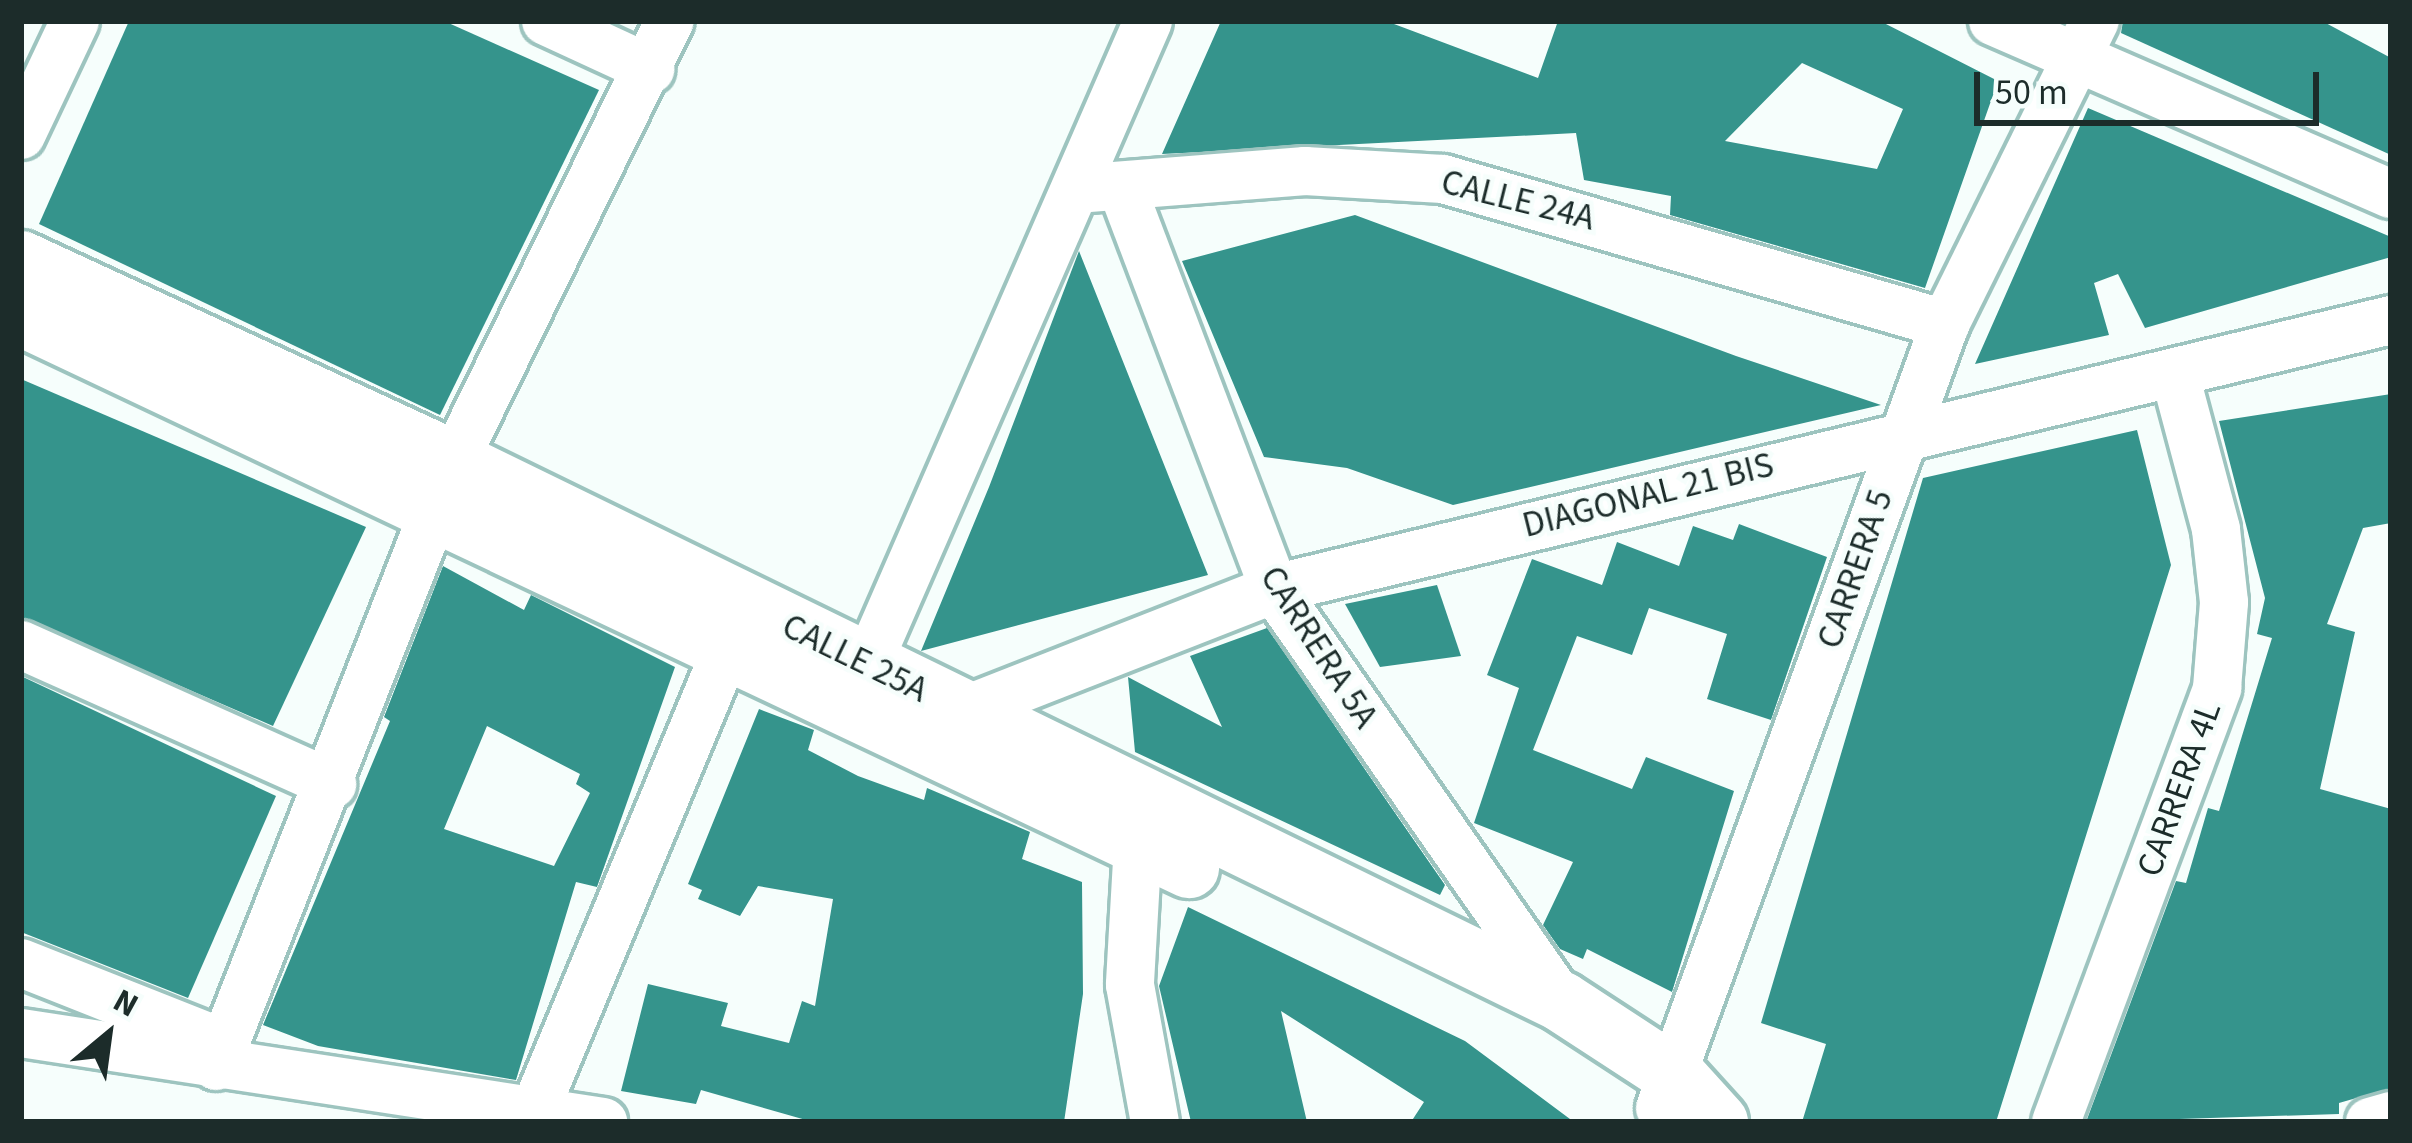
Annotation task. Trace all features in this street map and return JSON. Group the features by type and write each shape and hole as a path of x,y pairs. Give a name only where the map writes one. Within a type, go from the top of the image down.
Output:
{"street":[{"path":"21,134 75,21"},
{"path":"545,21 650,69"},
{"path":"221,1055 332,784 444,485 670,21"},
{"path":"858,685 1099,188 1148,21"},
{"path":"1994,21 2087,38 2391,194"},
{"name":"CARRERA 5","path":"1669,1102 1945,325 2087,38"},
{"name":"CALLE 24A","path":"1099,188 1327,171 1443,179 1945,325"},
{"name":"CARRERA 5A","path":"1099,188 1274,589 1562,1002"},
{"name":"CALLE 25A","path":"21,261 444,485 1137,820 1669,1102"},
{"name":"CALLE 25A","path":"21,316 444,485"},
{"name":"DIAGONAL 21 BIS","path":"955,732 1274,589 1904,430 2175,375 2391,320"},
{"name":"CARRERA 4L","path":"2056,1122 2217,688 2224,602 2216,529 2175,375"},
{"path":"532,1117 736,626"},
{"path":"21,645 332,784"},
{"path":"1137,820 1130,985 1154,1122"},
{"name":"CALLE 25A","path":"1137,820 1562,1002 1669,1102"},
{"path":"21,963 221,1055"},
{"path":"21,1033 221,1055 532,1117 604,1122"},
{"path":"1669,1102 1718,1122"},
{"path":"2370,1122 2391,1116"}],"building":[{"path":"129,21 444,21 599,90 440,415 39,224"},
{"path":"1221,21 1386,21 1538,78 1558,21 1880,21 1998,81 1925,288 1670,215 1671,196 1584,180 1576,133 1162,154","holes":["1802,63 1903,109 1877,169 1725,141"]},
{"path":"2123,21 2322,21 2391,58 2391,155 2121,33"},
{"path":"2088,108 2391,237 2391,257 2145,328 2118,274 2094,283 2109,335 1975,364"},
{"path":"1355,215 1881,405 1453,505 1347,468 1264,457 1182,261"},
{"path":"1079,251 1208,575 921,651 989,487"},
{"path":"21,379 366,527 273,726 21,617"},
{"path":"2391,394 2391,523 2363,528 2327,624 2355,632 2320,789 2391,809 2391,1088 2339,1103 2339,1114 2086,1122 2176,881 2186,883 2208,808 2219,811 2272,638 2257,634 2265,598 2219,421"},
{"path":"2137,430 2171,565 1996,1122 1802,1122 1826,1044 1761,1023 1923,478"},
{"path":"1739,524 1827,557 1771,720 1707,699 1727,634 1649,608 1632,655 1577,636 1533,750 1632,789 1646,757 1734,791 1672,992 1587,949 1583,959 1560,949 1543,925 1573,862 1474,823 1519,688 1487,675 1532,559 1602,585 1617,542 1679,566 1693,526 1733,540"},
{"path":"443,566 524,610 531,595 675,667 597,887 576,882 516,1080 318,1046 263,1025 390,721 384,717","holes":["487,726 580,774 576,784 590,793 554,866 444,829"]},
{"path":"1437,585 1461,656 1380,667 1345,604"},
{"path":"1267,628 1445,885 1440,895 1135,752 1128,677 1222,727 1190,656"},
{"path":"21,676 276,796 188,998 21,932"},
{"path":"759,709 814,730 808,750 858,776 924,800 927,788 1030,832 1022,859 1082,882 1083,994 1064,1122 813,1122 701,1090 696,1104 621,1091 648,984 728,1003 721,1026 789,1043 802,1001 815,1006 833,899 758,886 740,916 698,899 702,890 688,884"},
{"path":"1188,907 1465,1041 1574,1122 1411,1122 1424,1102 1281,1011 1307,1122 1191,1122 1159,986"}]}
